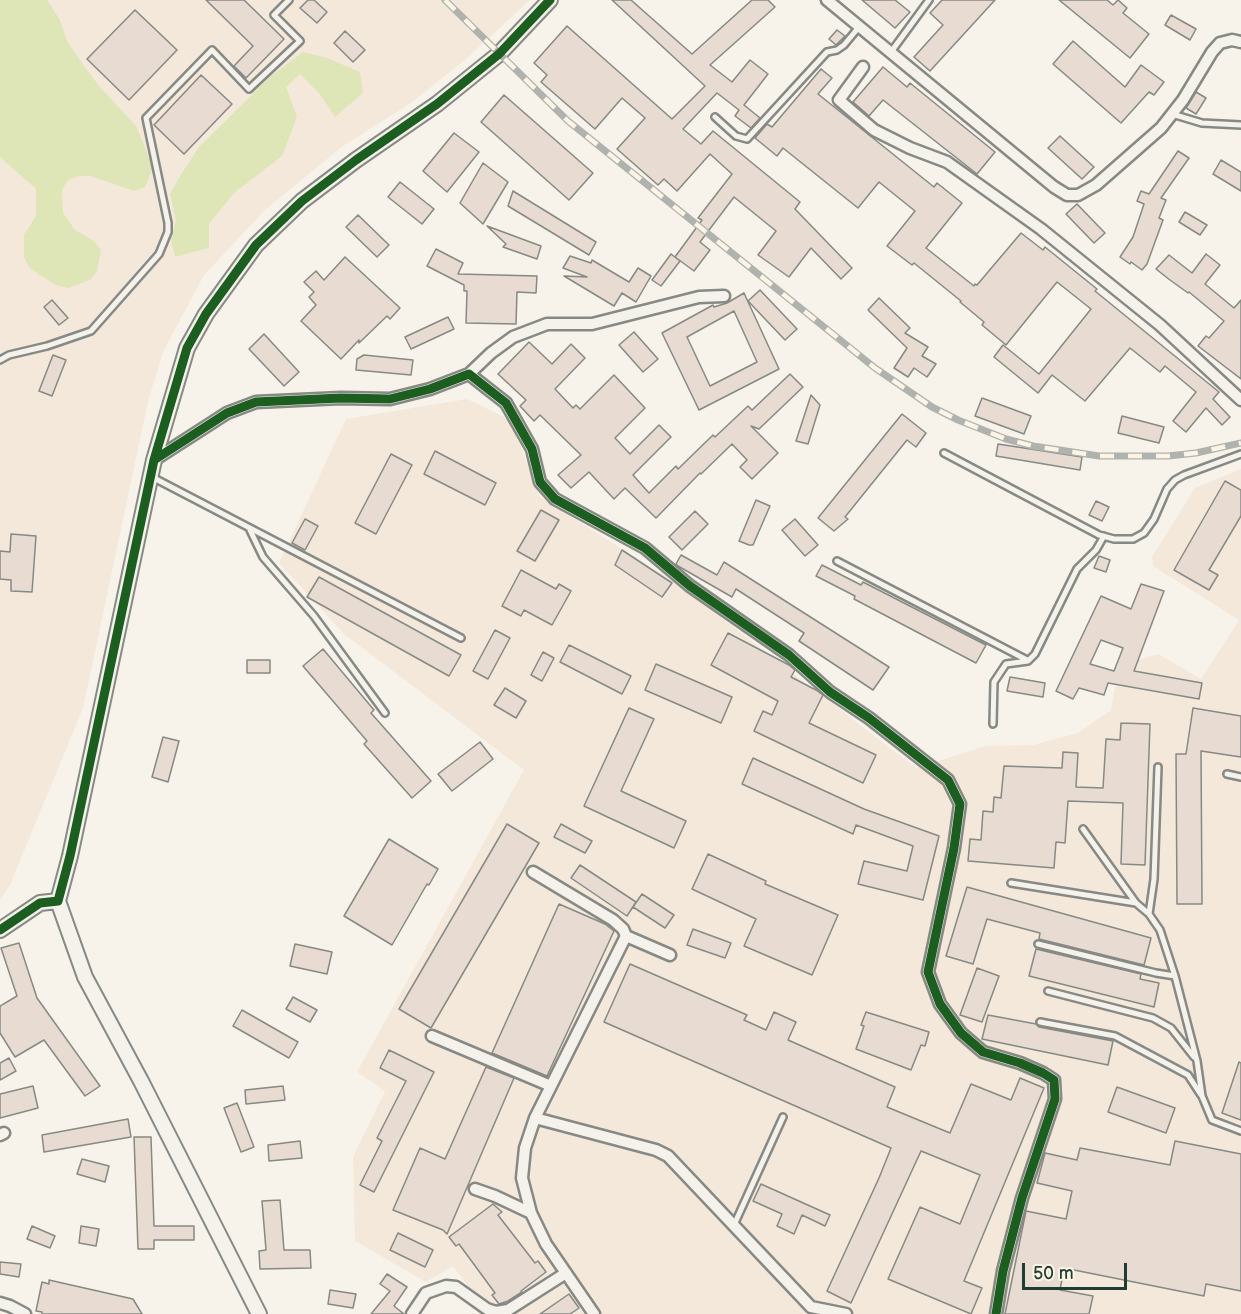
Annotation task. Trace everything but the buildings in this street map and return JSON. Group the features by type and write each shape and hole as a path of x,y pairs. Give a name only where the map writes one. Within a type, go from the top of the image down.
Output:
{"street":[{"path":"259,1314 141,1081 85,977 58,901 75,834 154,460 187,348 206,314 256,245 302,201 437,104 499,54 550,0"},
{"path":"827,0 1054,187 1067,195 1078,195 1096,185 1161,128 1183,100 1212,52 1220,43 1232,40 1241,42"},
{"path":"863,67 839,100 874,130 910,148 947,162 1041,229 1160,325 1241,400"},
{"path":"154,460 226,413 256,402 341,398 390,399 430,389 469,374 513,338 547,324 592,324 620,319 699,297 724,296"},
{"path":"469,374 506,403 532,449 540,482 555,499 645,549 690,586 789,655 830,692 869,717 948,780 960,804 954,848 928,972 940,1004 961,1033 983,1052 1043,1072 1054,1080 1055,1099 1022,1198 1003,1271 996,1314"},
{"path":"533,872 613,920 623,928 626,936 670,955"},
{"path":"0,930 40,903 58,901"},
{"path":"594,1314 546,1244 531,1213 522,1178 525,1148 536,1118 626,936"},
{"path":"432,1036 551,1086"},
{"path":"536,1118 668,1155 734,1225 807,1310 846,1314"},
{"path":"475,1189 531,1213"},
{"path":"412,1314 426,1293 446,1286 456,1287 487,1310 496,1312 508,1310 566,1273"},
{"path":"0,1304 10,1306 25,1314"}],"lane":[{"path":"0,360 9,355 91,332 159,254 168,232 168,223 147,118 212,50 249,89 300,41 274,15 289,0"},
{"path":"890,53 929,0"},
{"path":"715,117 736,136 747,139 827,52 837,50 844,45 859,27"},
{"path":"1172,114 1202,123 1241,125"},
{"path":"944,453 1104,536 1114,539 1133,539 1144,533 1154,519 1167,489 1175,480 1184,474 1241,454"},
{"path":"151,477 461,638"},
{"path":"249,528 263,557 314,616 385,713"},
{"path":"993,724 994,682 1006,664 1028,661 1035,654 1077,569 1096,550 1104,536"},
{"path":"837,561 1028,661"},
{"path":"1149,914 1154,879 1158,767"},
{"path":"1227,774 1241,777"},
{"path":"1083,829 1136,903 1149,914 1160,930 1175,976 1197,1061 1202,1096"},
{"path":"1011,883 1136,903"},
{"path":"1038,944 1175,976"},
{"path":"1048,991 1153,1018 1171,1028 1197,1061"},
{"path":"1040,1022 1115,1036 1188,1075 1202,1096 1212,1120 1241,1131"},
{"path":"734,1225 783,1117"}],"shaded area":[{"path":"0,0 530,0 466,59 411,103 343,146 265,210 204,275 164,350 149,397 83,708 10,885 0,900"},
{"path":"467,399 510,420 540,497 679,585 916,768 985,746 1033,745 1078,733 1111,710 1119,666 1158,654 1201,679 1239,620 1153,566 1152,557 1195,488 1241,469 1241,1314 489,1314 453,1266 426,1282 355,1241 353,1157 385,1091 357,1072 524,770 344,634 279,563 346,419"}],"green space":[{"path":"0,0 47,0 60,20 67,41 79,59 99,86 136,126 153,167 145,187 134,191 90,176 79,176 68,180 62,190 63,213 75,230 94,241 101,250 97,271 90,280 69,288 58,286 29,267 24,257 24,235 36,216 36,189 0,157"},
{"path":"303,52 327,58 360,72 363,93 335,117 319,93 300,74 286,87 297,117 282,156 234,193 209,224 209,248 175,257 171,240 176,220 170,194 180,176 199,147 269,78"}],"railway":[{"path":"445,0 568,121 875,368 932,407 1006,439 1033,446 1099,456 1168,456 1196,453 1241,443"}],"cycle path":[{"path":"0,930 40,903 58,901 70,856 154,460 187,348 206,314 256,245 302,201 437,104 499,54 550,0"},
{"path":"154,460 227,413 256,402 341,398 390,399 430,389 469,374 506,403 532,449 540,482 555,499 645,548 690,586 789,655 830,692 869,718 948,780 960,804 954,848 928,972 940,1004 961,1033 983,1052 1020,1063 1054,1080 1055,1099 1022,1198 1003,1271 996,1314"}]}
